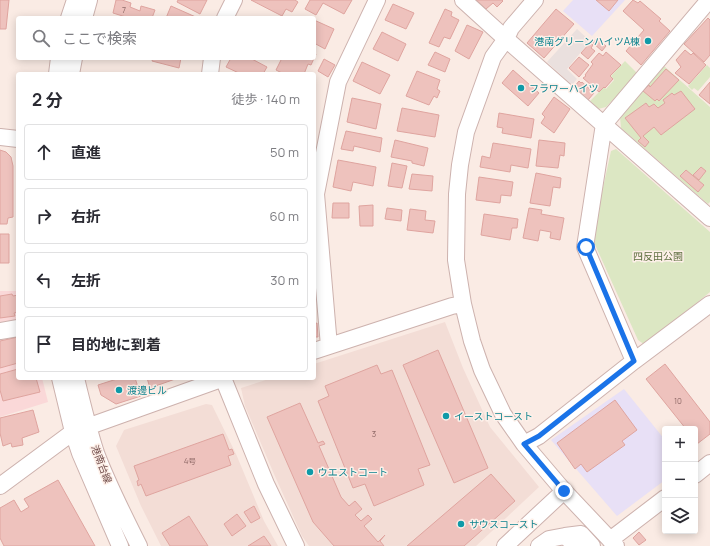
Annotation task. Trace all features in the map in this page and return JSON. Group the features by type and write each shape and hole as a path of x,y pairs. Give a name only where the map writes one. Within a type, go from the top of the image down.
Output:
{"street":[{"path":"71,16 75,0"},
{"path":"85,16 89,0"},
{"path":"226,16 234,0"},
{"path":"329,346 316,194 338,82 377,0"},
{"path":"463,0 710,218"},
{"path":"534,0 511,28 506,39 493,57 466,132 460,165 457,194 456,260 463,304 472,342 482,370 503,414 524,444 564,491 613,543 662,501"},
{"path":"634,361 586,247 604,124 709,0"},
{"path":"57,72 59,60"},
{"path":"71,72 74,60"},
{"path":"210,72 212,60"},
{"path":"0,137 16,139"},
{"path":"316,350 452,306 463,304"},
{"path":"524,444 539,436 634,361 710,304"},
{"path":"0,331 16,328"},
{"path":"61,380 81,429"},
{"name":"港南台線","path":"76,380 81,429 99,498 120,546"},
{"path":"0,486 81,429 217,380"},
{"path":"224,380 266,484 296,546"},
{"name":"港南台線","path":"81,429 97,453 112,491 139,546"},
{"path":"698,473 710,463"},
{"path":"505,546 564,491"},
{"path":"539,546 549,539 570,541 581,534 592,546"}],"shaded area":[{"path":"573,0 625,0 592,36 563,11"},
{"path":"577,29 590,41 567,69 577,79 572,85 547,62"},
{"path":"0,291 16,291 16,380 42,380 48,402 0,417"},
{"path":"445,322 463,368 490,427 539,487 476,546 309,546 302,536 274,474 245,406 241,388 266,380 316,380 316,363"},
{"path":"624,389 662,436 662,482 617,516 551,440"},
{"path":"206,404 212,405 236,454 264,521 278,546 161,546 141,506 116,446 124,430"}],"green space":[{"path":"625,61 638,74 606,107 598,109 590,101 604,87 606,89 614,80 611,76"},
{"path":"707,65 710,68 710,77 698,91 694,88 692,90 688,86"},
{"path":"664,66 710,107 710,202 708,204 621,128 620,117"},
{"name":"四反田公園","path":"616,149 710,232 710,292 645,345 638,340 592,238 611,151"}],"building":[{"path":"0,0 9,0 6,29 0,29"},
{"path":"116,0 131,3 130,7 140,11 141,6 155,10 153,16 123,16 113,13"},
{"path":"178,0 207,0 200,14 177,2"},
{"path":"251,0 295,0 298,2 292,12 286,9 282,16"},
{"path":"310,0 352,0 344,14 323,3 316,15 305,9"},
{"path":"476,0 503,1 497,7 493,3 486,9"},
{"path":"596,0 618,0 609,11"},
{"name":"港南グリーンハイツA棟","path":"633,0 638,3 640,1 661,19 659,21 670,31 641,65 626,51 644,30 623,11"},
{"path":"393,4 414,13 406,29 385,20"},
{"path":"171,6 194,16 167,16"},
{"path":"445,9 452,12 451,16 459,20 450,39 444,37 439,47 429,43"},
{"path":"556,9 574,24 544,58 527,43"},
{"path":"708,18 710,20 710,55 704,62 684,44"},
{"path":"316,21 334,29 325,49 316,44"},
{"path":"467,25 483,32 469,59 455,51"},
{"path":"382,32 406,44 398,61 373,49"},
{"path":"597,38 606,46 602,51 593,43"},
{"path":"590,43 593,45 591,48 595,51 588,59 581,53"},
{"path":"685,50 691,55 693,53 706,65 689,84 675,73 681,67 676,60"},
{"path":"435,52 450,59 445,72 428,65"},
{"path":"606,52 621,65 610,76 613,79 599,92 583,78 586,76 585,75 593,64 591,62 599,53 603,56"},
{"path":"579,57 589,65 579,77 569,68"},
{"path":"324,59 335,65 328,77 318,71"},
{"path":"152,60 181,60 179,68"},
{"path":"230,60 254,60 267,67 264,72 237,72 226,67"},
{"path":"281,60 313,60 311,65 308,64 305,72 280,72 276,70"},
{"path":"362,62 390,75 380,94 353,81"},
{"path":"666,69 679,80 659,101 657,99 655,101 643,91 649,85 650,87"},
{"name":"フラワーハイツ","path":"513,70 539,93 528,106 502,83"},
{"path":"417,71 440,80 437,89 440,91 437,98 434,96 429,105 406,96"},
{"path":"579,81 594,93 588,100 574,87"},
{"path":"710,82 710,104 699,95"},
{"path":"681,91 695,109 661,135 654,127 643,136 649,142 645,147 638,141 641,138 625,118 646,103 649,107 654,104 658,108 665,103 663,100 672,93 674,95"},
{"path":"554,97 570,109 554,133 541,123 545,117 542,114"},
{"path":"352,98 381,104 376,129 347,122"},
{"path":"402,108 439,115 435,137 397,131"},
{"path":"499,113 534,119 531,138 502,133 503,128 497,127"},
{"path":"346,131 382,138 380,152 354,146 353,151 341,149"},
{"path":"395,140 428,148 424,166 412,163 412,161 391,157"},
{"path":"539,140 565,143 564,156 560,155 558,168 536,166"},
{"path":"493,143 531,149 528,168 511,165 510,172 480,167 482,156 490,158"},
{"path":"0,150 6,152 11,157 13,166 13,217 8,218 7,224 0,224"},
{"path":"338,160 376,167 373,186 353,182 351,191 333,187"},
{"path":"392,163 407,166 402,188 388,186"},
{"path":"701,167 706,171 699,180 693,175"},
{"path":"686,170 704,185 698,192 680,176"},
{"path":"536,173 561,178 560,188 553,187 550,206 530,203"},
{"path":"412,174 433,176 432,191 409,189"},
{"path":"479,177 513,182 511,196 501,195 500,203 476,200"},
{"path":"333,203 349,203 349,218 332,218"},
{"path":"373,205 373,226 360,226 359,206"},
{"path":"387,208 402,210 401,221 385,219"},
{"path":"529,208 542,210 541,214 564,218 560,240 550,238 551,232 540,230 538,241 523,238"},
{"path":"410,209 426,211 425,220 435,221 433,233 407,230"},
{"path":"484,214 518,219 517,228 512,228 510,240 481,235"},
{"path":"0,234 9,234 9,263 0,263"},
{"path":"12,294 13,296 16,295 15,316 0,318 0,296"},
{"path":"317,323 318,337 316,337"},
{"path":"16,337 16,364 0,368 0,341"},
{"name":"イーストコースト","path":"438,350 488,468 454,483 403,365"},
{"path":"665,364 710,422 710,434 698,443 698,426 684,426 646,379"},
{"path":"377,365 381,374 392,370 430,465 418,469 424,485 374,506 365,484 353,488 318,401 329,396 325,386"},
{"path":"16,370 16,380 37,380 40,392 3,401 0,390 0,374"},
{"name":"渡邊ビル","path":"114,380 136,380 141,396 116,404 101,395 98,385"},
{"path":"148,380 172,380 150,388"},
{"path":"615,400 637,430 622,441 625,445 587,472 581,464 575,469 557,443"},
{"name":"ウエストコート","path":"300,403 318,443 323,441 325,444 319,446 341,497 349,506 355,501 362,509 355,515 361,521 368,515 372,519 364,526 378,542 385,535 380,541 384,546 334,546 313,522 267,417"},
{"path":"33,410 39,432 22,438 23,445 12,447 11,443 3,446 0,433 0,418"},
{"path":"223,434 229,450 232,449 234,454 228,456 231,465 146,496 141,484 138,486 137,481 139,480 134,466"},
{"name":"サウスコースト","path":"491,474 515,501 464,546 407,546"},
{"path":"58,480 95,546 4,546 0,538 0,508 14,500 21,512 29,507 24,499"},
{"path":"254,506 260,518 251,523 244,512"},
{"path":"237,514 246,526 232,536 224,524"},
{"path":"189,516 208,546 170,546 162,533"},
{"path":"639,532 646,540 639,545 633,538"},
{"path":"264,536 271,546 248,546"}],"place":[{"name":"港南グリーンハイツA棟","path":"648,41"},
{"name":"フラワーハイツ","path":"521,88"},
{"name":"渡邊ビル","path":"119,390"},
{"name":"イーストコースト","path":"446,416"},
{"name":"ウエストコート","path":"310,472"},
{"name":"サウスコースト","path":"461,524"}],"route":[{"path":"564,491 524,444 539,436 634,361 586,247"}]}
